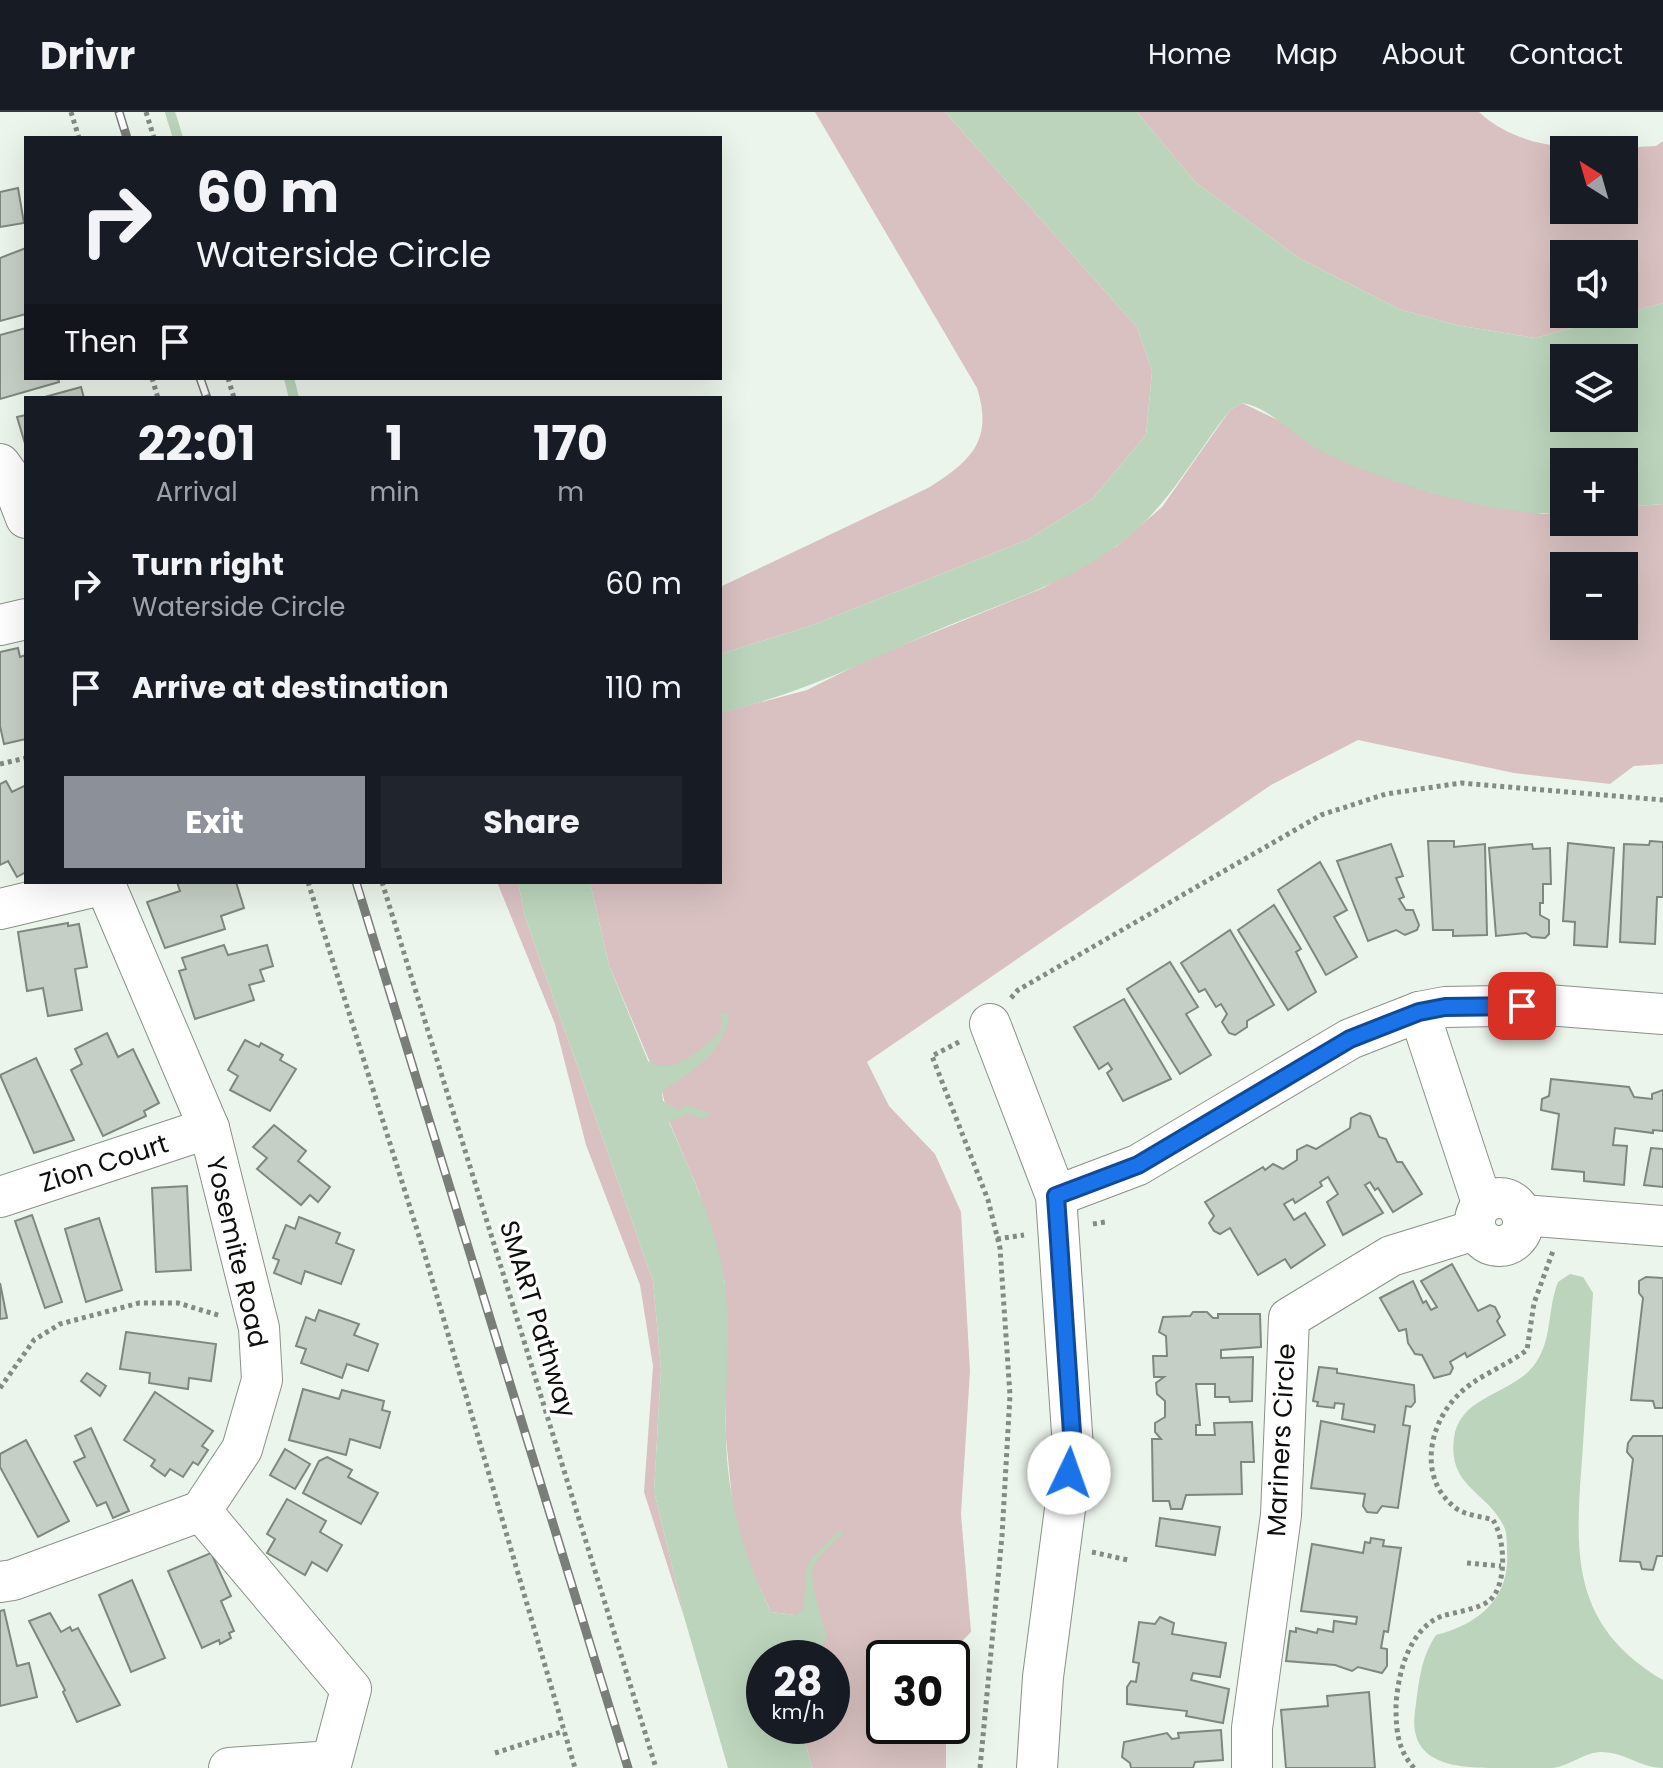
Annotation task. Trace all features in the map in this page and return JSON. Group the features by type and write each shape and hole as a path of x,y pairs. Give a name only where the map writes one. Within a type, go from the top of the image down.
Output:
{"street":[{"path":"0,464 11,479 24,513"},
{"path":"0,625 24,619"},
{"path":"0,909 101,884"},
{"name":"Yosemite Road","path":"105,884 209,1128 259,1328 262,1380 242,1449 201,1511"},
{"path":"1056,1196 1138,1165 1350,1039 1432,1009 1547,1005 1663,1014"},
{"path":"1432,1009 1509,1213"},
{"path":"990,1024 1056,1196 1073,1448 1043,1677 1037,1768"},
{"name":"Zion Court","path":"0,1197 209,1128"},
{"name":"Mariners Circle","path":"1252,1768 1252,1728 1281,1515 1289,1318 1391,1256 1509,1213 1663,1226"},
{"path":"0,1582 13,1580 201,1511 351,1689 332,1761 229,1768"}],"path":[{"path":"71,112 78,136"},
{"path":"146,112 153,136"},
{"path":"0,764 24,758"},
{"path":"980,1768 1002,1536 1010,1395 1000,1248 988,1200 932,1056 990,1024 1018,990 1321,815 1386,794 1461,783 1663,800"},
{"path":"309,884 424,1252 575,1768"},
{"name":"SMART Pathway","path":"383,884 656,1768"},
{"path":"1414,1768 1402,1753 1396,1723 1397,1685 1405,1660 1414,1641 1438,1618 1487,1602 1498,1589 1502,1566 1500,1530 1493,1520 1468,1514 1444,1496 1430,1461 1437,1423 1461,1391 1527,1350 1534,1303 1558,1236 1509,1213"},
{"path":"0,1388 34,1340 60,1324 139,1303 178,1303 259,1328"},
{"path":"1467,1563 1502,1566"},
{"path":"495,1753 564,1731"}],"shaded area":[{"path":"815,112 945,112 1137,327 1152,371 1146,435 1092,499 1029,539 810,626 722,653 722,586 928,488 956,469 975,448 980,436 981,406 977,388"},
{"path":"945,112 1137,112 1195,182 1299,258 1399,309 1456,325 1535,338 1572,328 1638,328 1638,310 1663,303 1663,504 1638,506 1638,448 1550,448 1550,513 1506,510 1440,495 1375,474 1321,451 1263,410 1242,403 1230,410 1151,515 1118,545 1078,570 835,675 722,712 722,653 810,626 1029,539 1092,499 1146,435 1152,371 1137,327"},
{"path":"1137,112 1479,112 1518,136 1550,145 1550,224 1638,224 1638,147 1656,146 1663,141 1663,303 1638,310 1638,240 1550,240 1550,328 1571,328 1535,338 1456,325 1399,309 1299,258 1195,182"},
{"path":"1242,403 1432,493 1550,514 1550,536 1638,536 1638,506 1663,504 1663,764 1634,766 1610,784 1514,773 1358,740 1271,785 867,1062 889,1106 935,1154 961,1212 970,1371 961,1514 971,1632 963,1640 866,1640 866,1744 946,1744 946,1768 812,1768 806,1744 850,1744 850,1640 811,1640 795,1615 771,1612 751,1569 733,1510 726,1438 725,1283 699,1192 669,1121 662,1091 609,965 590,884 722,884 722,712 807,690 871,658 1043,588 1117,546 1162,507 1230,410"},
{"path":"498,884 518,884 525,917 653,1281 661,1369 654,1491 685,1620 644,1492 653,1366 640,1285 586,1145 555,1024"},
{"path":"518,884 590,884 609,965 648,1061 667,1065 688,1058 721,1030 721,1013 729,1015 727,1028 714,1050 695,1069 662,1091 663,1101 678,1110 687,1105 710,1113 704,1119 688,1114 669,1122 702,1201 721,1263 728,1321 726,1417 730,1482 745,1548 771,1612 795,1615 803,1610 807,1564 840,1529 843,1534 822,1554 812,1573 828,1636 825,1640 746,1640 746,1744 806,1744 812,1768 728,1768 685,1620 654,1491 661,1369 653,1281 525,917"},
{"path":"1570,1274 1583,1277 1593,1293 1579,1516 1579,1548 1584,1578 1593,1607 1608,1633 1631,1657 1663,1680 1663,1768 1608,1752 1588,1755 1553,1768 1455,1765 1428,1754 1419,1744 1415,1711 1421,1672 1436,1635 1477,1617 1497,1597 1503,1584 1507,1550 1506,1531 1498,1517 1463,1479 1457,1468 1454,1438 1464,1414 1518,1380 1536,1362 1546,1340 1558,1282"}],"building":[{"path":"18,188 24,223 0,227 0,192"},
{"path":"24,249 24,315 0,321 0,258"},
{"path":"24,329 24,380 59,382 0,399 0,335"},
{"path":"81,387 83,396 48,396"},
{"path":"24,415 24,440 17,417"},
{"path":"18,648 20,657 24,656 24,739 4,744 0,726 0,652"},
{"path":"6,781 12,792 24,786 24,873 17,877 8,861 0,865 0,784"},
{"path":"1428,841 1454,841 1454,847 1485,844 1487,935 1453,936 1453,930 1433,930"},
{"path":"1650,841 1663,842 1663,897 1657,897 1655,944 1620,942 1624,844 1649,845"},
{"path":"1568,843 1614,848 1607,947 1574,945 1575,922 1563,921"},
{"path":"1391,844 1403,876 1396,878 1404,897 1399,899 1406,910 1413,910 1419,925 1417,930 1405,935 1396,930 1368,941 1337,861"},
{"path":"1532,844 1533,849 1550,848 1551,884 1543,884 1543,903 1540,903 1540,915 1549,920 1549,934 1545,938 1526,933 1496,936 1489,848"},
{"path":"1320,862 1347,910 1334,917 1357,957 1326,975 1278,890"},
{"path":"178,884 237,884 244,908 221,916 225,929 165,948 147,902 180,891"},
{"path":"1274,905 1301,949 1296,952 1316,992 1288,1010 1238,930"},
{"path":"68,923 68,926 79,924 87,967 75,969 82,1010 48,1016 43,988 27,991 18,932"},
{"path":"1230,930 1274,1005 1247,1021 1247,1027 1235,1035 1229,1033 1222,1022 1227,1014 1221,1004 1216,1007 1205,989 1199,992 1181,963"},
{"path":"224,945 228,955 267,945 273,966 260,970 264,981 249,985 254,1000 195,1019 179,971 186,969 182,958"},
{"path":"1170,962 1198,1007 1186,1014 1211,1055 1180,1074 1127,989"},
{"path":"1124,999 1171,1079 1123,1101 1107,1073 1112,1069 1108,1063 1099,1069 1074,1027"},
{"path":"107,1033 118,1057 133,1049 159,1103 144,1111 146,1116 103,1136 71,1070 82,1064 75,1049"},
{"path":"245,1040 259,1047 261,1043 283,1055 280,1060 296,1069 270,1111 230,1090 238,1076 228,1070"},
{"path":"36,1058 74,1140 34,1153 0,1075"},
{"path":"1551,1079 1629,1087 1634,1097 1652,1099 1652,1094 1663,1090 1663,1131 1653,1130 1653,1133 1615,1128 1613,1145 1627,1146 1624,1185 1584,1181 1584,1172 1552,1169 1559,1114 1541,1110 1542,1099 1549,1096"},
{"path":"1360,1113 1370,1116 1379,1137 1386,1139 1397,1162 1402,1162 1422,1194 1393,1212 1378,1188 1375,1190 1370,1182 1365,1185 1383,1213 1343,1235 1327,1202 1338,1194 1328,1177 1320,1182 1322,1186 1295,1203 1293,1199 1284,1204 1294,1220 1305,1213 1325,1245 1291,1268 1285,1259 1258,1275 1230,1228 1220,1234 1214,1231 1209,1223 1214,1216 1205,1202 1263,1167 1265,1170 1273,1164 1283,1169 1297,1160 1297,1150 1307,1145 1316,1149 1350,1128 1351,1118"},
{"path":"274,1125 306,1151 298,1161 330,1187 318,1202 310,1195 301,1205 257,1169 267,1158 253,1147"},
{"path":"1651,1148 1663,1149 1663,1187 1644,1185"},
{"path":"187,1186 191,1270 156,1272 152,1188"},
{"path":"32,1215 62,1302 45,1308 15,1221"},
{"path":"299,1217 340,1233 336,1243 354,1250 341,1284 305,1271 301,1284 274,1273 279,1260 273,1258 286,1225 295,1229"},
{"path":"99,1218 122,1290 86,1302 65,1229"},
{"path":"1452,1264 1478,1311 1490,1305 1495,1307 1500,1317 1497,1321 1505,1335 1467,1357 1465,1353 1450,1362 1453,1368 1450,1374 1434,1378 1422,1355 1415,1354 1408,1343 1406,1329 1399,1331 1380,1298 1413,1281 1423,1303 1426,1301 1431,1310 1437,1307 1421,1281"},
{"path":"1646,1277 1663,1278 1663,1408 1655,1408 1653,1401 1631,1400 1643,1298 1639,1293 1639,1281"},
{"path":"0,1283 7,1318 0,1319"},
{"path":"319,1310 359,1324 354,1335 378,1344 368,1371 347,1364 342,1378 301,1363 306,1349 296,1346 306,1317 315,1321"},
{"path":"1193,1312 1207,1312 1213,1318 1218,1318 1218,1314 1260,1314 1261,1347 1221,1350 1221,1358 1253,1357 1252,1401 1230,1402 1229,1397 1215,1397 1215,1384 1196,1384 1200,1425 1196,1425 1196,1435 1215,1435 1214,1423 1252,1422 1254,1462 1241,1462 1242,1494 1186,1495 1182,1509 1171,1509 1169,1501 1153,1501 1152,1439 1161,1439 1155,1432 1155,1423 1165,1417 1165,1401 1157,1394 1156,1383 1164,1377 1154,1377 1153,1356 1167,1356 1166,1336 1159,1332 1163,1317 1190,1316"},
{"path":"126,1332 216,1344 211,1381 189,1378 188,1389 149,1383 150,1373 120,1369"},
{"path":"1319,1367 1337,1369 1337,1373 1414,1385 1415,1402 1411,1407 1406,1406 1403,1425 1410,1426 1398,1508 1382,1506 1377,1513 1367,1512 1363,1506 1365,1494 1311,1488 1321,1421 1374,1432 1375,1425 1342,1419 1344,1404 1335,1403 1334,1408 1317,1406 1318,1402 1313,1401"},
{"path":"87,1373 106,1386 100,1396 81,1381"},
{"path":"303,1389 339,1399 342,1390 384,1401 382,1410 390,1412 380,1448 350,1439 346,1455 289,1440"},
{"path":"155,1392 213,1431 202,1446 208,1450 198,1465 193,1462 183,1477 170,1469 165,1476 151,1466 155,1460 124,1440"},
{"path":"91,1428 129,1511 113,1518 106,1502 97,1506 74,1462 85,1457 75,1436"},
{"path":"1633,1436 1663,1436 1663,1556 1657,1556 1653,1570 1642,1569 1640,1562 1620,1561 1633,1459 1627,1452"},
{"path":"26,1440 69,1521 38,1537 0,1467 0,1454"},
{"path":"285,1449 310,1464 295,1489 270,1475"},
{"path":"327,1457 352,1470 348,1477 378,1493 361,1524 303,1493 319,1461"},
{"path":"287,1499 326,1521 320,1532 342,1545 327,1571 312,1562 305,1575 267,1553 275,1539 267,1534"},
{"path":"1160,1518 1220,1527 1215,1555 1156,1546"},
{"path":"1371,1538 1384,1540 1383,1546 1401,1548 1388,1632 1384,1631 1381,1648 1387,1649 1387,1666 1382,1673 1358,1667 1352,1671 1335,1665 1286,1661 1290,1631 1296,1632 1296,1628 1317,1633 1318,1629 1333,1632 1334,1621 1356,1624 1357,1617 1301,1611 1312,1544 1363,1553 1365,1542 1370,1543"},
{"path":"211,1553 231,1596 221,1601 234,1631 229,1633 231,1638 220,1644 219,1640 202,1648 168,1571"},
{"path":"132,1580 165,1658 131,1672 99,1595"},
{"path":"4,1610 17,1666 29,1663 37,1697 0,1706 0,1611"},
{"path":"50,1613 61,1632 70,1627 72,1631 78,1628 120,1705 77,1722 63,1692 65,1690 29,1621"},
{"path":"1160,1617 1174,1623 1172,1634 1226,1643 1220,1677 1193,1673 1191,1680 1229,1689 1223,1723 1186,1716 1187,1711 1127,1704 1127,1687 1131,1681 1136,1682 1139,1663 1133,1662 1139,1622 1155,1624"},
{"path":"1369,1692 1375,1768 1286,1768 1281,1710 1328,1706 1327,1696"},
{"path":"1221,1730 1223,1760 1195,1762 1193,1768 1131,1768 1122,1757 1124,1742 1167,1733 1172,1739 1179,1738 1178,1733"}],"waterway":[{"path":"170,112 177,136"},
{"path":"290,380 294,396"}],"railway":[{"path":"119,112 126,136"},
{"path":"201,380 206,396"},
{"path":"357,884 628,1768"}],"route":[{"path":"1069,1473 1073,1448 1056,1196 1138,1165 1350,1039 1419,1012 1445,1007 1522,1006"}]}
